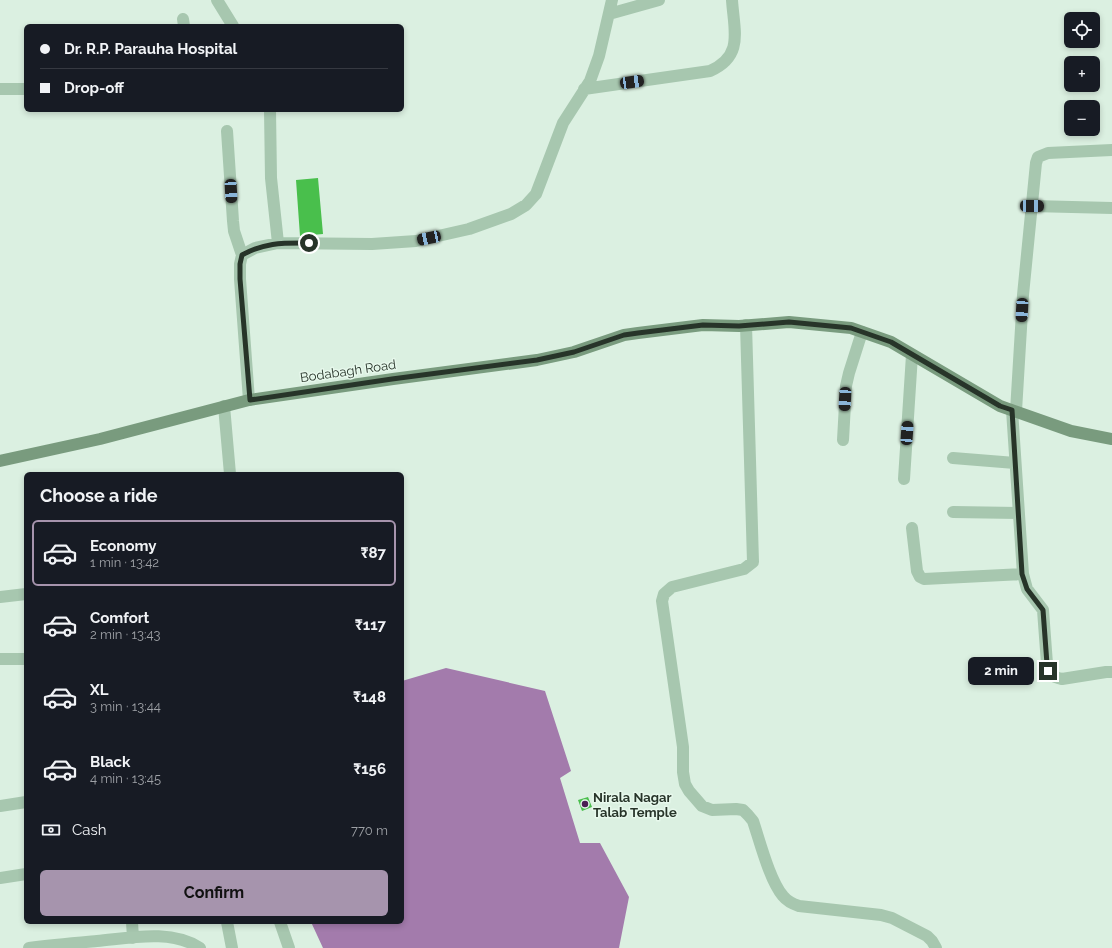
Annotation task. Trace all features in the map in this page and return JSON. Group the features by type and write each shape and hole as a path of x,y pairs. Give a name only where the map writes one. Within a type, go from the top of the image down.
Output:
{"street":[{"path":"217,0 232,24"},
{"path":"242,255 255,248 278,243 372,244 416,241 469,229 511,214 526,205 536,194 562,123 590,81 599,56 610,14 612,0"},
{"path":"610,14 659,0"},
{"path":"584,89 710,71 720,67 729,59 734,50 735,38 732,0"},
{"path":"0,89 24,89"},
{"path":"270,112 271,178 278,243"},
{"path":"227,131 233,221 242,255 240,264 240,279 250,400"},
{"path":"1112,150 1048,153 1040,156 1036,163 1023,295 1014,411 1022,574 1027,589 1043,610 1048,671 1055,678 1062,679 1112,672"},
{"path":"1032,206 1112,208"},
{"name":"Bodabagh Road","path":"0,461 100,439 250,400 392,379 530,361 574,352 624,335 703,325 743,326 789,322 851,328 891,342 1000,406 1071,431 1112,439"},
{"path":"743,326 753,562 744,569 672,587 664,594 662,601 684,747 684,784 695,799 707,808 718,810 743,810 748,814 753,821 774,881 784,898 790,902 798,906 869,913 887,917 927,936 936,948"},
{"path":"843,440 848,374 862,332"},
{"path":"904,480 912,355"},
{"path":"224,406 230,472"},
{"path":"953,458 1016,463"},
{"path":"953,512 1019,513"},
{"path":"912,528 917,570 920,576 924,579 1022,574"},
{"path":"0,597 24,594"},
{"path":"0,659 24,659"},
{"path":"0,806 24,802"},
{"path":"0,878 24,874"},
{"path":"133,924 139,941"},
{"path":"227,924 232,948"},
{"path":"281,924 289,948"},
{"path":"29,948 139,941 167,937 184,940 200,948"}],"shaded area":[{"path":"446,668 545,691 571,771 560,778 580,843 600,843 629,897 619,948 323,948 312,924 404,924 404,680"}],"building":[{"path":"318,178 323,234 300,236 296,180"},
{"name":"Nirala Nagar Talab Temple","path":"588,797 592,807 582,811 578,800"}],"place":[{"name":"Nirala Nagar Talab Temple","path":"585,804"}],"route":[{"path":"309,243 278,243 255,248 242,255 240,264 240,279 250,400 537,360 574,352 624,335 703,325 739,326 789,322 851,328 891,342 950,378 1000,406 1012,410 1022,574 1027,589 1043,610 1048,671"}]}
